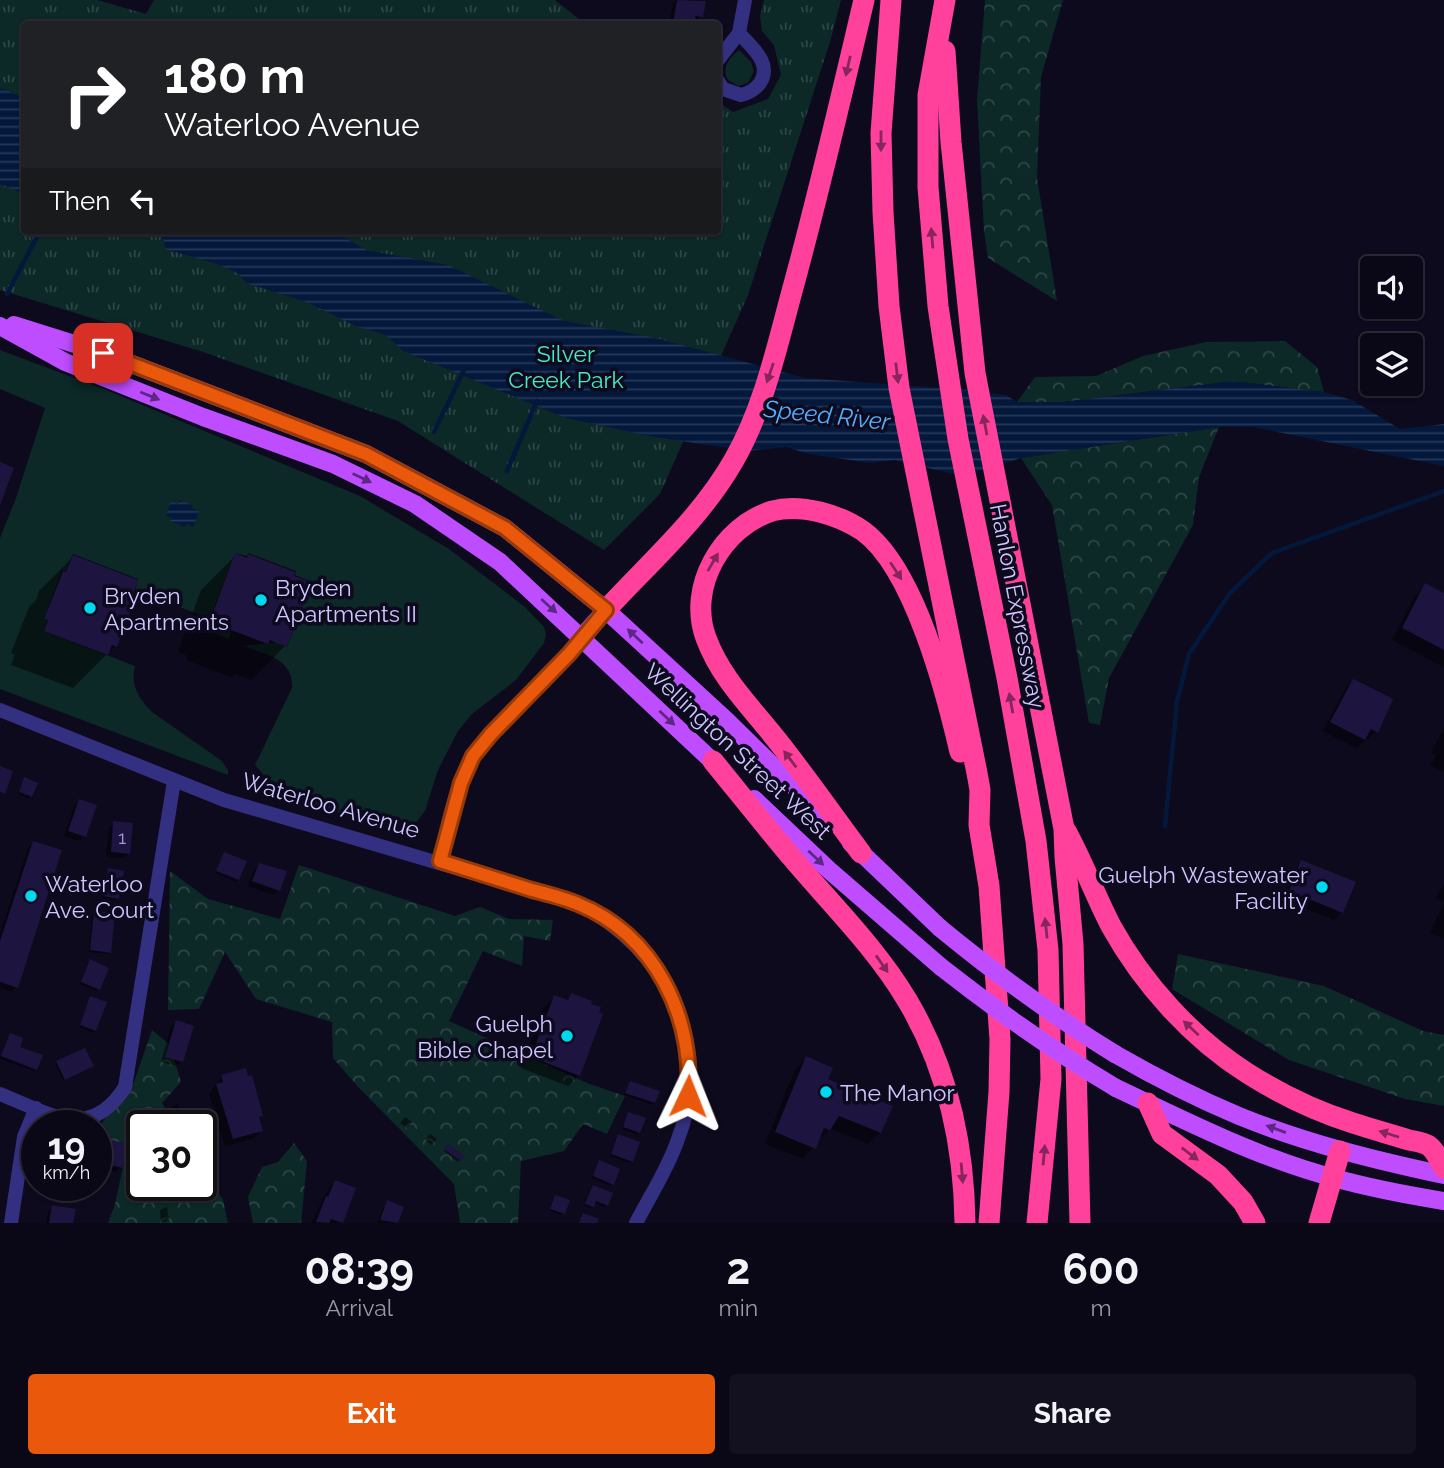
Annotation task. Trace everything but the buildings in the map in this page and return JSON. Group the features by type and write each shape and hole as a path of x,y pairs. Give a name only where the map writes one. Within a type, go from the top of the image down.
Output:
{"highway":[{"path":"606,610 680,534 734,460 753,420 773,364 813,215 864,0"},
{"path":"891,0 881,133 889,306 899,388 980,790 979,825"},
{"path":"944,9 951,142 975,373 1065,829 1073,944 1080,1223"},
{"name":"Hanlon Expressway","path":"944,9 928,95 928,187 938,306 947,378 1007,678 1036,841 1048,950 1051,1079 1037,1223"},
{"path":"861,853 721,671 705,636 701,606 705,576 720,549 743,526 774,511 810,509 839,517 864,532 884,552 901,579 935,662 979,825 989,886 1000,1039 999,1092 989,1223"},
{"path":"713,761 871,949 907,999 929,1044 948,1096 961,1158 965,1223"},
{"path":"1065,829 1112,928 1133,961 1157,993 1213,1048 1256,1078 1313,1108 1429,1146 1444,1167"},
{"path":"1148,1103 1162,1134 1218,1175 1243,1202 1255,1223"},
{"path":"1319,1223 1340,1151"}],"main road":[{"name":"Wellington Street West","path":"0,323 103,353 366,454 505,528 606,610 728,722 940,928 1053,1016 1174,1087 1241,1117 1340,1151 1444,1175"},
{"name":"Wellington Street West","path":"0,323 65,362 203,417 332,464 415,504 500,562 830,870 941,967 997,1011 1055,1051 1116,1088 1230,1140 1332,1178 1444,1201"},
{"name":"Waterloo Avenue","path":"582,637 606,610"}],"street":[{"path":"721,56 739,33 745,0"},
{"path":"721,84 730,93 741,95 754,89 763,78 764,65 760,56 739,33"},
{"name":"Waterloo Avenue","path":"0,710 174,782 274,816 440,861 461,783 473,756 582,637"},
{"path":"0,1094 62,1118 82,1120 99,1116 107,1110 125,1087 174,782"},
{"path":"440,861 578,904 592,911 634,942 656,968 670,992 686,1040 689,1064 688,1096 678,1142 636,1223"},
{"path":"11,1223 24,1137 36,1108"}],"green space":[{"name":"Silver Creek Park","path":"0,0 97,0 146,14 154,0 555,0 581,21 21,21 21,235 721,235 721,104 733,112 768,99 781,75 774,45 762,31 760,16 764,0 841,0 830,42 748,295 660,494 604,550 398,421 200,351 0,290"},
{"path":"985,0 1063,0 1041,77 1037,178 1057,301 988,258 984,231 977,100"},
{"path":"739,50 751,62 754,71 748,83 738,86 728,80 725,71 729,60"},
{"path":"1285,341 1317,367 1324,392 1234,381 1063,402 1017,402 1035,377 1096,376 1143,356 1206,342"},
{"path":"0,350 104,389 360,496 449,549 525,607 544,627 544,643 516,680 472,714 458,731 438,770 425,811 414,825 405,827 356,818 271,793 267,779 255,765 292,688 291,678 288,670 277,659 243,646 276,642 287,647 312,582 295,575 296,571 248,553 247,556 235,553 210,618 231,631 229,639 201,628 204,616 135,591 138,579 73,554 66,571 62,570 44,619 47,620 44,631 135,666 135,686 147,707 222,761 228,775 0,689 0,538 45,408 0,389"},
{"path":"1219,427 1199,477 1193,525 1109,678 1100,725 1089,723 1052,505 1021,458"},
{"path":"299,865 455,916 480,907 509,919 553,920 550,941 524,936 522,966 483,951 449,1021 587,1083 625,1096 607,1134 583,1124 564,1151 521,1161 518,1223 460,1223 454,1184 333,1058 332,1022 256,999 225,952 199,1009 168,1010 170,871 208,899 280,919"},
{"path":"1178,954 1324,986 1423,1031 1444,1035 1444,1106 1405,1099 1289,1060 1172,989"},
{"path":"152,1030 170,1045 181,1082 162,1103 166,1110 126,1110 126,1201 217,1201 217,1191 223,1200 228,1223 108,1223 124,1162 112,1147 112,1110 134,1082"},
{"path":"294,1143 307,1161 301,1223 253,1223 248,1197 262,1167 278,1162"}],"water":[{"path":"0,88 21,97 21,193 0,184"},
{"name":"Speed River","path":"159,235 340,235 366,250 448,265 564,321 656,338 805,378 968,390 1006,395 1017,402 1063,402 1234,381 1324,392 1352,400 1400,429 1444,424 1444,466 1253,427 1219,427 1021,458 962,476 894,460 870,463 809,454 786,447 748,451 654,437 566,418 403,351 386,335 358,327 306,302 246,283 239,274 217,264 165,249 164,240"},
{"path":"179,500 193,505 192,508 199,511 193,527 170,521 172,518 166,516 171,501 178,504"}],"waterway":[{"path":"7,294 38,235"},
{"path":"434,432 464,370"},
{"path":"507,471 537,401"},
{"path":"1165,826 1177,702 1189,654 1230,593 1272,553 1444,491"}],"place":[{"name":"Bryden Apartments II","path":"261,600"},
{"name":"Bryden Apartments","path":"90,608"},
{"name":"Guelph Wastewater Facility","path":"1322,887"},
{"name":"Waterloo Ave. Court","path":"31,896"},
{"name":"Guelph Bible Chapel","path":"567,1036"},
{"name":"The Manor","path":"826,1092"}],"route":[{"path":"103,353 366,454 505,528 606,610 569,654 473,756 461,783 440,861 578,904 605,918 629,937 656,968 676,1006 688,1052 688,1096"}]}
